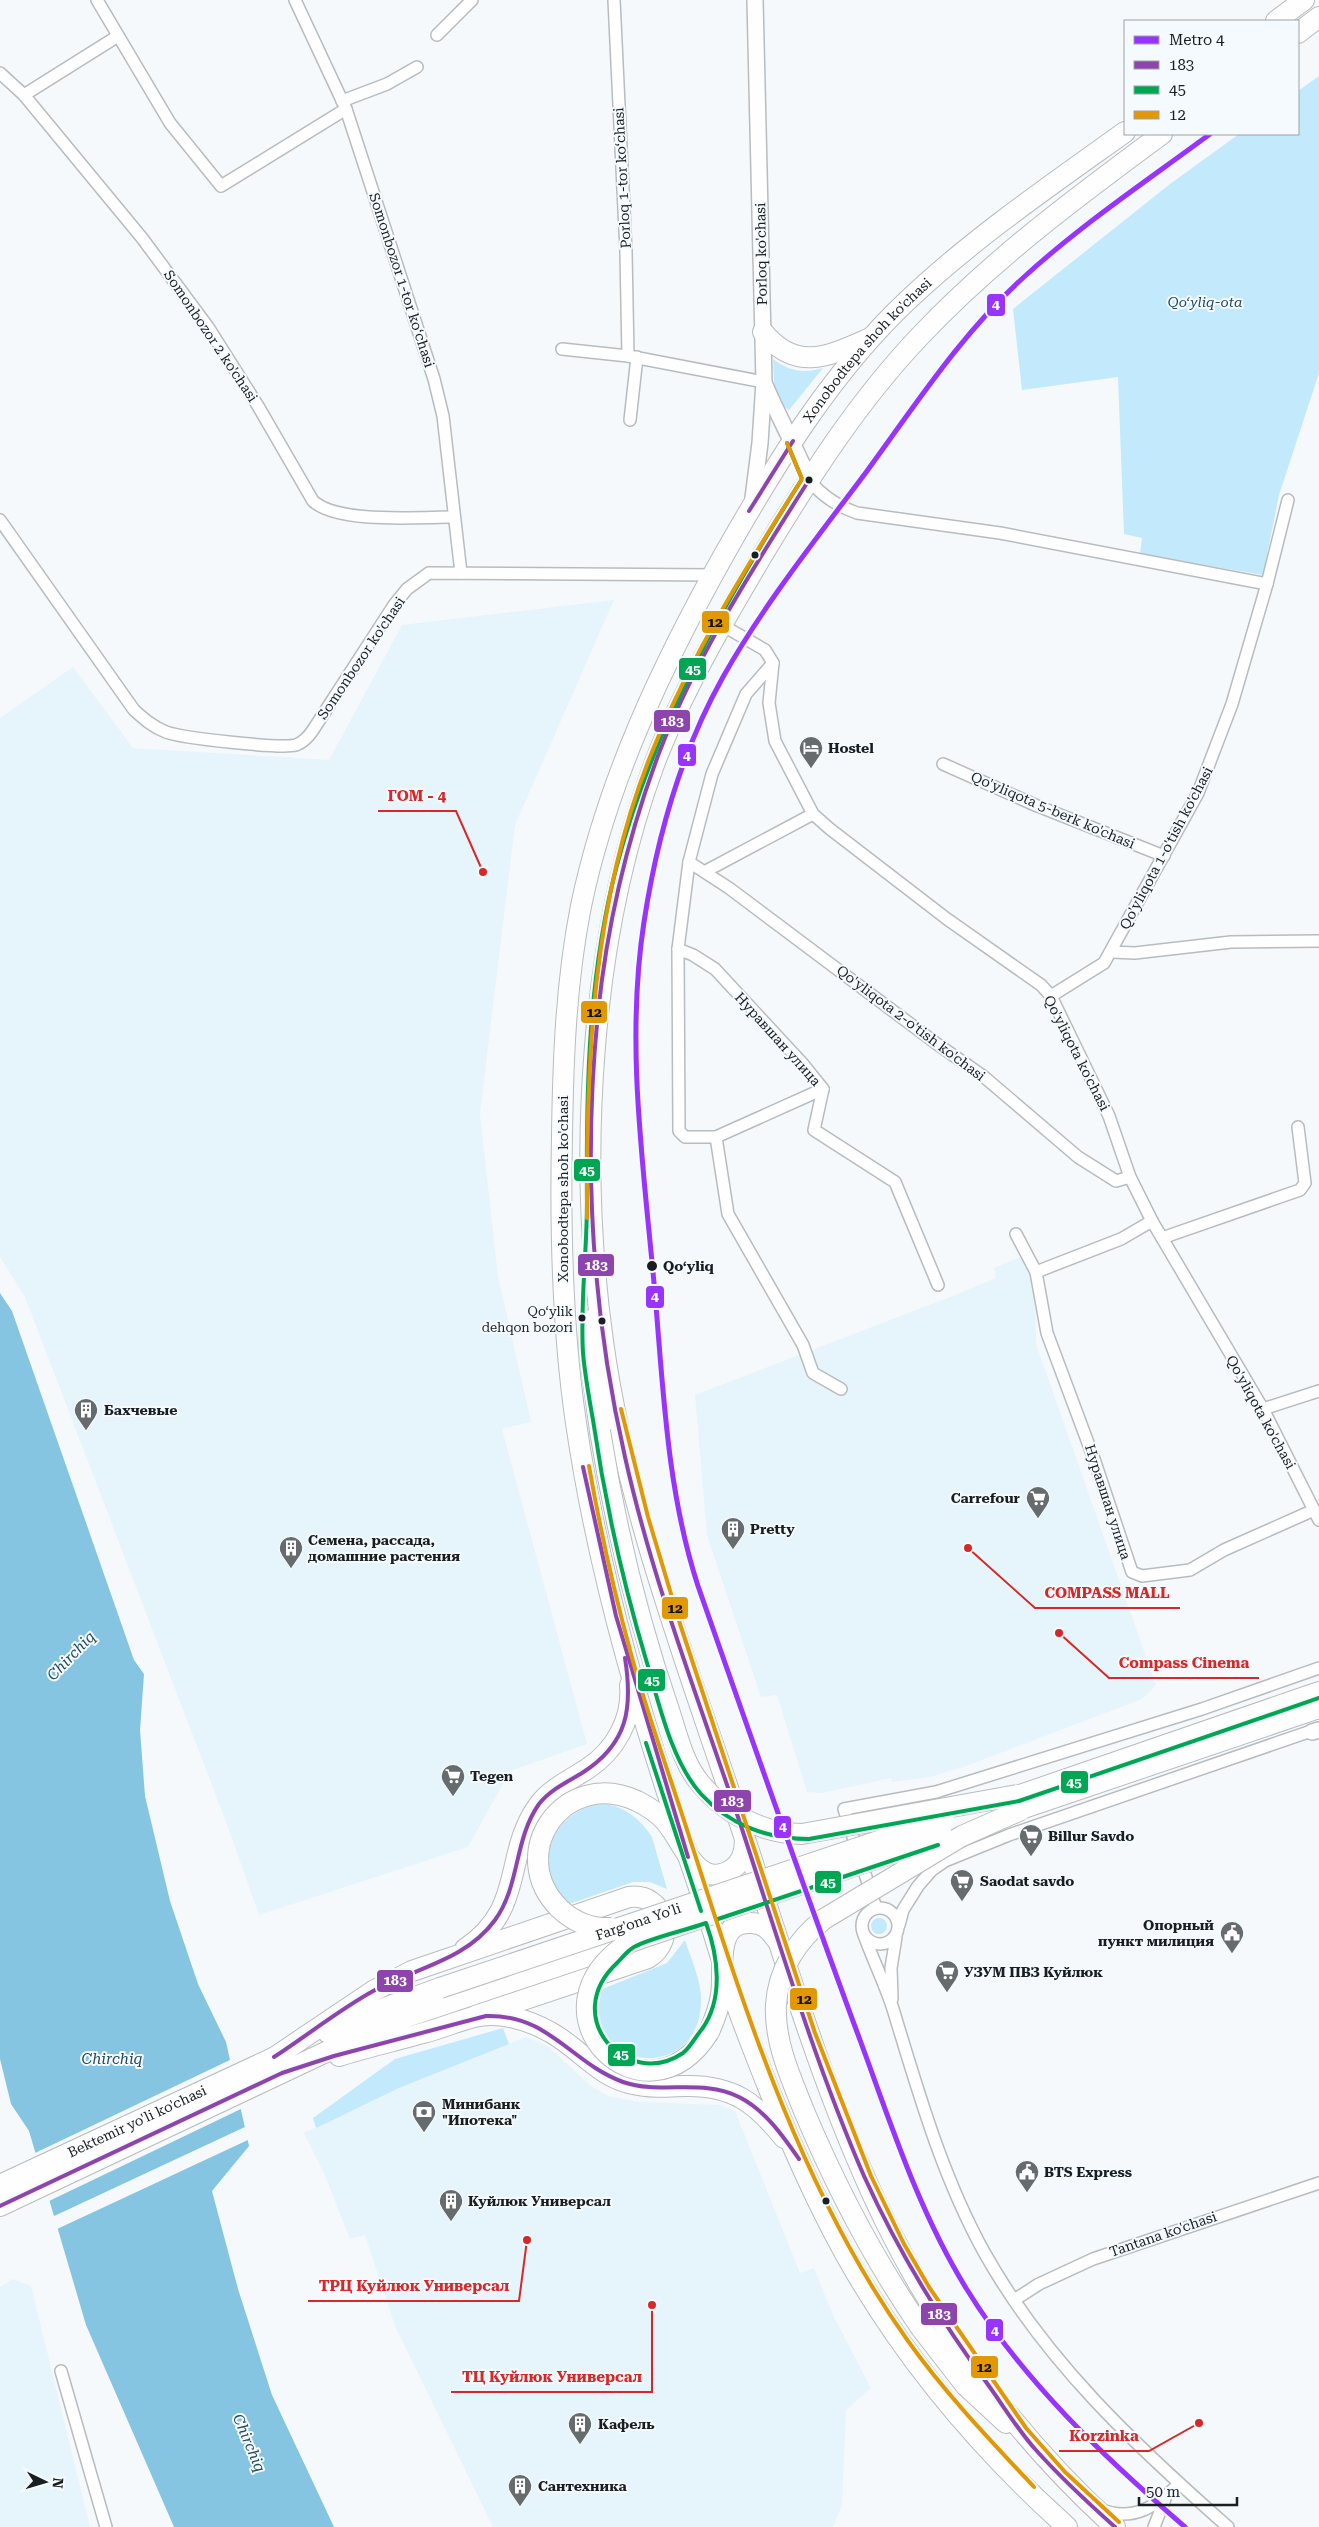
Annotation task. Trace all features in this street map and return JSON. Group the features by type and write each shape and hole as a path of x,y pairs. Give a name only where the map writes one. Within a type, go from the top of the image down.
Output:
{"highway":[{"path":"1277,20 1304,0"},
{"path":"1299,32 1319,18"},
{"name":"Xonobodtepa shoh ko'chasi","path":"1068,2527 1033,2495 981,2442 902,2344 842,2247 799,2159 742,2022 625,1658 592,1521 575,1419 566,1330 563,1287 561,1175 565,1022 582,905 608,810 649,703 678,640 713,574 752,506 794,441 836,381 872,337 909,299 965,250 1124,133"},
{"name":"Xonobodtepa shoh ko'chasi","path":"1115,2527 1091,2506 1030,2444 930,2304 886,2224 850,2141 776,1940 746,1840 702,1715 625,1457 603,1341 593,1218 592,1125 597,1025 607,948 622,870 657,758 680,704 722,625 809,480 872,391 933,322 1022,242 1161,135"},
{"path":"763,332 773,344 787,353 807,358 823,357 837,353 872,337"},
{"path":"593,1218 589,1349 600,1431 624,1550 660,1684 692,1772 714,1798 731,1811 754,1824 777,1832 802,1834 827,1831 1019,1802"},
{"path":"447,1959 479,1939 499,1914 508,1896 522,1838 538,1806 556,1788 602,1757 617,1739 626,1718 631,1694 625,1658"},
{"path":"746,1840 741,1860 724,1873 703,1872 694,1866 666,1822 654,1810 624,1795 604,1792 591,1793 570,1802 551,1820 542,1837 539,1869 544,1885 552,1900 564,1913 589,1926 606,1928 627,1934 602,1965 591,1984 587,1998 590,2027 606,2054 619,2063 635,2070 661,2070 685,2059 699,2047 709,2032 721,1996 722,1946 732,1929 752,1922 762,1925 771,1932 776,1940"},
{"path":"1019,1802 886,1880 819,1923 792,1954 785,1967 778,1990 776,2014 779,2039 813,2132 862,2233 921,2328 966,2386 1030,2444"},
{"name":"Farg'ona Yo'li","path":"279,2065 379,2010 443,1996 1019,1802"},
{"path":"629,1896 640,1896 650,1900 663,1915 666,1926 665,1938 660,1948 648,1958 426,2033 279,2065 374,1991 412,1971 629,1896"},
{"path":"475,2016 510,2017 534,2024 559,2037 601,2071 624,2082 649,2087 710,2087 733,2093 764,2115 799,2159"},
{"name":"Bektemir yo'li ko'chasi","path":"0,2185 279,2065"},
{"name":"Bektemir yo'li ko'chasi","path":"0,2206 279,2065"}],"main road":[{"name":"Porloq ko'chasi","path":"752,506 760,444 764,382 755,0"},
{"path":"764,382 777,412 794,441 809,480"},
{"name":"Farg'ona Yo'li","path":"1019,1802 1319,1691"},
{"name":"Farg'ona Yo'li","path":"1019,1802 1319,1708"}],"street":[{"path":"97,0 170,124 221,186 344,105 417,67"},
{"name":"Somonbozor 1-tor koʻchasi","path":"295,0 344,105 434,379 443,416 461,573"},
{"path":"437,35 472,0"},
{"name":"Porloq 1-tor koʻchasi","path":"614,0 633,357 630,420"},
{"path":"24,95 118,36"},
{"name":"Somonbozor 2 ko'chasi","path":"0,73 24,95 142,238 208,327 258,406 313,501 320,507 343,514 454,517"},
{"path":"562,349 633,357 764,382"},
{"path":"809,480 820,493 837,505 857,513 1000,533 1267,584"},
{"name":"Qo'yliqota 1-o'tish ko'chasi","path":"1051,996 1099,967 1111,952 1198,793 1232,704 1267,584 1288,500"},
{"name":"Somonbozor ko'chasi","path":"0,520 134,710 147,722 167,732 204,739 296,745 304,740 313,730 381,622 408,589 428,573 713,574"},
{"path":"722,625 765,650 772,663 746,694 712,774 689,862 678,949 680,1131 684,1137 716,1137 823,1089"},
{"name":"Qo'yliqota ko'chasi","path":"772,663 769,703 775,742 813,814 946,919 1041,985 1051,996 1109,1116 1130,1177 1152,1221 1199,1304 1263,1409 1316,1515"},
{"name":"Qo'yliqota 5-berk ko'chasi","path":"943,764 1035,805 1164,856"},
{"path":"706,871 813,814"},
{"name":"Qo'yliqota 2-o'tish ko'chasi","path":"689,862 706,871 983,1076 1078,1157 1116,1181 1130,1177"},
{"path":"1111,952 1135,953 1231,942 1319,942"},
{"name":"Нуравшан улица","path":"678,949 693,955 715,969 802,1063 823,1089 814,1130 895,1182 938,1285"},
{"path":"1162,1238 1300,1190 1305,1183 1298,1127"},
{"path":"716,1137 728,1214 803,1345 813,1373 841,1389"},
{"path":"1036,1272 1121,1238 1152,1221"},
{"name":"Нуравшан улица","path":"1016,1234 1036,1272 1047,1333 1094,1458 1132,1572 1142,1576 1190,1570 1224,1550 1316,1515"},
{"path":"1263,1409 1319,1391"},
{"path":"876,1908 844,1809 936,1792 1202,1709 1319,1668"},
{"path":"892,2006 891,1968 903,1910 918,1886 932,1870 960,1855 1009,1835 1139,1789 1317,1730"},
{"path":"936,1792 925,1809 922,1823 924,1832 935,1846 960,1855"},
{"path":"899,1924 894,1913 888,1909 876,1908 863,1919 864,1935 892,2006 927,2120 959,2201 983,2251 1014,2300 1073,2379 1101,2410 1179,2484 1228,2527"},
{"path":"864,1935 868,1940 879,1944 886,1944 896,1937"},
{"name":"Tantana ko'chasi","path":"1014,2300 1039,2284 1093,2259 1319,2183"},
{"path":"61,2371 106,2527"},
{"path":"1091,2506 1107,2512 1134,2514 1155,2506 1166,2498 1179,2484"},
{"path":"1154,2527 1166,2498"}],"shaded area":[{"path":"614,600 515,825 480,1114 498,1276 531,1422 502,1429 587,1744 510,1771 468,1847 259,1915 228,1827 25,1297 0,1257 0,718 73,667 133,748 329,760 402,625"},
{"path":"1025,1255 1035,1279 1036,1344 1156,1685 1142,1699 966,1766 930,1777 892,1782 891,1778 822,1793 807,1792 777,1695 761,1697 707,1535 695,1395 996,1278 994,1268"},
{"path":"526,2037 548,2046 591,2086 608,2096 640,2102 719,2105 735,2111 800,2273 814,2268 834,2317 871,2388 846,2410 842,2505 833,2527 493,2527 395,2326 365,2235 350,2239 323,2171 304,2133 399,2088"},
{"path":"13,2279 31,2286 90,2527 0,2527 0,2287"}],"green space":[{"name":"Qo‘yliq-ota","path":"1319,76 1319,373 1279,495 1263,575 1140,554 1142,538 1124,534 1118,377 1022,390 1013,309 1170,184 1238,135 1299,135 1299,90"},
{"path":"773,359 796,370 809,371 823,368 789,410 775,401"},
{"path":"605,1804 626,1811 648,1831 652,1837 667,1889 650,1882 633,1882 569,1904 552,1878 549,1864 550,1851 554,1839 560,1828 580,1810"},
{"path":"879,1918 885,1920 887,1926 885,1932 879,1934 873,1932 871,1926 873,1920"},
{"path":"685,1940 698,1977 701,1992 696,2027 683,2046 664,2056 643,2058 623,2052 607,2039 599,2018 600,1990 667,1963"},
{"path":"503,2028 509,2044 399,2088 316,2128 313,2118 395,2059"}],"water":[{"name":"Chirchiq","path":"0,1293 12,1311 134,1660 144,1674 140,1730 145,1796 170,1901 198,1984 226,2042 249,2146 212,2191 238,2289 272,2395 334,2527 174,2527 86,2325 29,2131 11,2104 0,2059"}],"pier":[{"path":"232,2059 243,2108 47,2202 33,2154"},
{"path":"247,2126 250,2139 55,2230 52,2217"}],"metro line":[{"name":"4","path":"1185,2527 1124,2473 1066,2416 1013,2355 988,2322 949,2259 934,2229 907,2167 883,2104 698,1586 678,1509 663,1391 641,1141 636,1053 636,1009 639,966 649,890 673,796 683,765 708,706 723,677 756,623 922,395 960,345 1001,299 1069,239 1209,135"}],"transit line":[{"name":"183","path":"749,511 793,441"},
{"name":"45","path":"787,443 802,479 746,571 694,665 651,763 632,813 617,865 607,906 594,990 588,1075 587,1221 582,1315 584,1361 603,1481 623,1573 656,1696 674,1749 691,1781 701,1794 724,1814 737,1822 764,1833 809,1839 1019,1801 1319,1698"},
{"name":"12","path":"587,1218 588,1100 591,1041 605,923 616,865 632,808 667,716 721,612 760,545 802,479 787,443"},
{"name":"183","path":"809,480 727,613 690,682 659,753 648,784 620,881 607,947 598,1013 591,1124 594,1236 598,1292 605,1347 625,1457 649,1551 784,1960 814,2047 864,2176 891,2231 921,2284 954,2336 1017,2426 1054,2469 1115,2527"},
{"name":"12","path":"621,1409 648,1517 680,1624 815,2033 871,2176 904,2244 929,2287 1026,2428 1065,2472 1119,2522"},
{"name":"12","path":"589,1466 613,1584 644,1699 731,1965 778,2096 836,2222 870,2283 922,2360 953,2398 1034,2487"},
{"name":"183","path":"583,1467 616,1616 688,1857"},
{"name":"183","path":"274,2057 362,1997 391,1982 440,1962 470,1945 483,1934 503,1907 509,1892 525,1832 539,1804 553,1790 597,1762 618,1737 627,1709 628,1693 625,1658"},
{"name":"45","path":"646,1743 701,1911"},
{"name":"45","path":"718,1919 938,1845"},
{"name":"45","path":"706,1923 714,1949 717,1977 714,2004 702,2029 683,2053 662,2062 641,2063 622,2055 607,2042 598,2025 595,2005 601,1984 617,1963 634,1947 649,1940 706,1923"},
{"name":"183","path":"0,2206 282,2073 334,2056 486,2016 508,2017 527,2023 559,2041 605,2074 623,2082 637,2086 711,2088 739,2097 765,2116 799,2159"}],"place":[{"name":"Hostel","path":"811,769"},
{"name":"ГОМ - 4","path":"483,872"},
{"name":"Qo‘yliq","path":"652,1266"},
{"name":"Qo‘ylik dehqon bozori","path":"582,1318"},
{"name":"Бахчевые","path":"86,1431"},
{"name":"Carrefour","path":"1038,1519"},
{"name":"COMPASS MALL","path":"968,1548"},
{"name":"Pretty","path":"733,1550"},
{"name":"Семена, рассада, домашние растения","path":"291,1569"},
{"name":"Compass Cinema","path":"1059,1633"},
{"name":"Tegen","path":"453,1797"},
{"name":"Billur Savdo","path":"1031,1857"},
{"name":"Saodat savdo","path":"962,1902"},
{"name":"Опорный пункт милиция","path":"1232,1954"},
{"name":"УЗУМ ПВЗ Куйлюк","path":"947,1993"},
{"name":"Минибанк \"Ипотека\"","path":"424,2133"},
{"name":"BTS Express","path":"1027,2193"},
{"name":"Куйлюк Универсал","path":"451,2222"},
{"name":"ТРЦ Куйлюк Универсал","path":"527,2240"},
{"name":"ТЦ Куйлюк Универсал","path":"652,2305"},
{"name":"Korzinka","path":"1199,2423"},
{"name":"Кафель","path":"580,2445"},
{"name":"Сантехника","path":"520,2507"}]}
